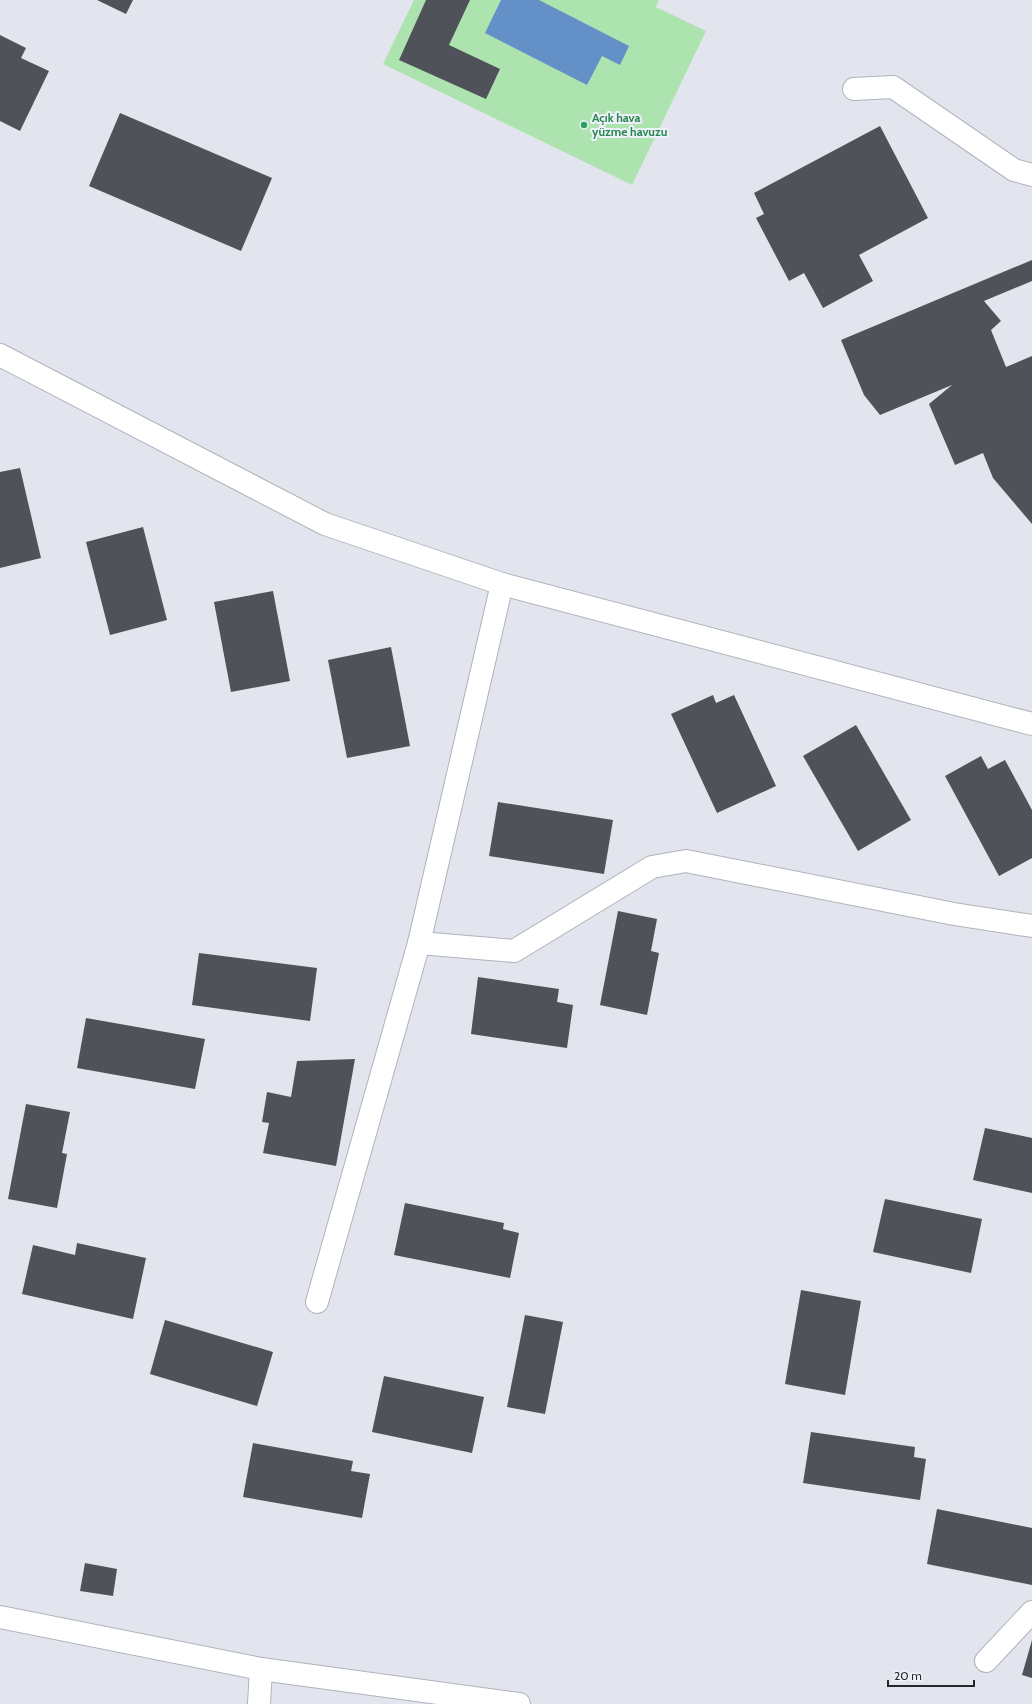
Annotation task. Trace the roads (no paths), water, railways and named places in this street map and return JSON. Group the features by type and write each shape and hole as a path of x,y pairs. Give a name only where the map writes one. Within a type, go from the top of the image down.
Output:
{"street":[{"path":"854,89 893,87 1014,170 1032,175"},
{"path":"0,355 325,524 502,584 1032,724"},
{"path":"317,1302 419,942 502,584"},
{"path":"419,942 514,951 652,867 686,862 954,914 1032,926"},
{"path":"986,1661 1032,1612"},
{"path":"0,1617 261,1669 519,1704"},
{"path":"259,1704 261,1669"}],"water":[{"name":"Açık hava yüzme havuzu","path":"501,0 539,0 629,46 620,65 602,56 587,85 485,33"}],"place":[{"name":"Açık hava yüzme havuzu","path":"584,125"}]}
